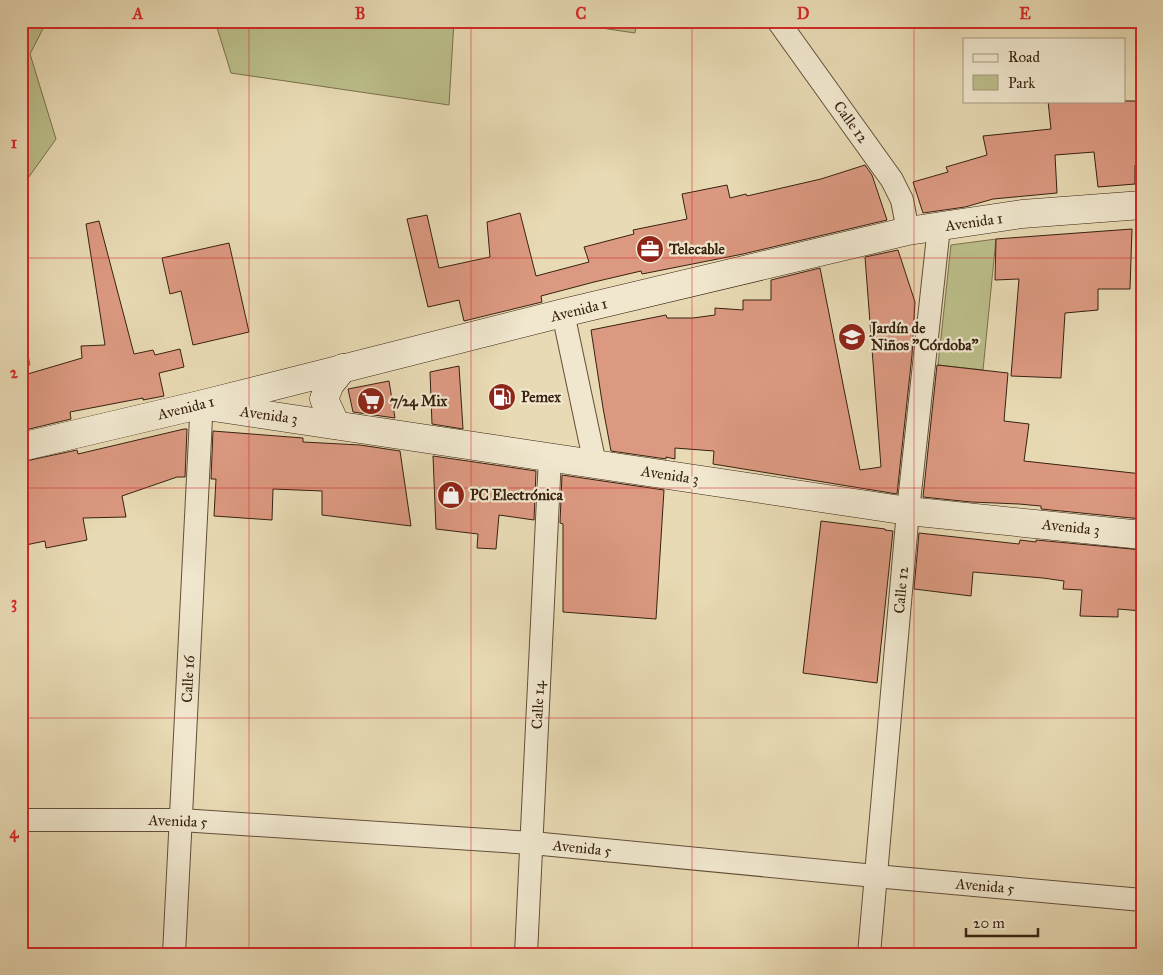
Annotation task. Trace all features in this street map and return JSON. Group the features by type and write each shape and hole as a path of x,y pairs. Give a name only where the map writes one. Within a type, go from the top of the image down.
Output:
{"main road":[{"name":"Avenida 1","path":"21,447 199,405 563,313 908,231 1022,214 1142,205"},
{"path":"336,425 324,400 330,384 343,368"},
{"name":"Avenida 3","path":"199,405 908,511 1142,534"}],"street":[{"name":"Calle 12","path":"778,21 892,180 902,200 908,231"},
{"name":"Calle 12","path":"869,954 908,511 939,227"},
{"path":"563,313 595,464"},
{"name":"Calle 16","path":"174,954 201,418 199,405"},
{"name":"Calle 14","path":"526,954 550,457"},
{"name":"Avenida 5","path":"21,820 181,820 532,843 1142,900"}],"green space":[{"path":"21,21 47,21 30,54 56,139 21,188"},
{"path":"215,21 454,21 449,105 231,73"},
{"path":"554,21 637,21 635,33"},
{"path":"996,239 983,370 938,365 951,245"},
{"path":"21,319 30,365 21,367"}],"building":[{"path":"1142,101 1142,165 1135,165 1135,184 1098,187 1094,152 1055,155 1057,193 993,199 965,207 923,213 913,182 948,172 946,167 987,155 983,136 1051,129 1048,102"},
{"path":"865,165 872,175 887,220 743,254 642,274 641,271 594,282 541,296 542,302 464,321 459,300 428,307 407,219 427,215 439,268 490,257 487,222 520,213 536,276 589,262 584,247 634,234 633,230 687,219 682,194 727,185 730,198 746,194 747,196 821,179"},
{"path":"99,221 134,354 153,350 155,355 180,349 184,367 159,373 164,396 143,400 143,398 70,412 71,419 21,431 21,376 82,358 81,346 105,345 86,224"},
{"path":"1132,229 1130,289 1098,289 1098,310 1065,313 1061,378 1011,376 1019,279 995,280 996,239"},
{"path":"229,243 249,332 193,345 181,291 170,294 162,258"},
{"path":"898,250 915,302 912,355 897,494 713,464 714,451 675,448 675,459 666,457 666,459 611,451 591,330 666,315 667,318 693,318 715,315 715,308 743,310 743,300 771,300 771,280 820,268 860,470 881,467 865,257"},
{"path":"937,365 1008,373 1004,421 1029,424 1024,461 1142,474 1142,519 1041,509 1041,506 923,497"},
{"path":"459,366 463,429 432,424 430,372"},
{"name":"7/24 Mix","path":"389,381 395,418 353,412 348,389"},
{"path":"187,429 185,477 177,477 122,496 126,517 83,518 87,540 46,548 45,541 21,546 21,462 77,450 78,454"},
{"path":"213,431 303,438 303,442 360,445 400,451 411,526 322,515 322,491 273,489 272,520 214,516 216,479 211,479"},
{"path":"433,456 536,471 534,520 499,515 496,549 477,548 478,534 436,529"},
{"path":"562,475 664,490 656,619 563,612 563,524 560,523"},
{"path":"821,521 893,531 877,683 803,673"},
{"path":"919,533 1019,544 1020,540 1036,542 1036,540 1142,550 1142,611 1118,609 1118,617 1080,616 1082,590 1063,589 1064,581 1043,578 973,572 971,596 914,589"}],"place":[{"name":"Telecable","path":"650,249"},
{"name":"Jardín de Niños \"Córdoba\"","path":"852,337"},
{"name":"Pemex","path":"502,397"},
{"name":"7/24 Mix","path":"371,401"},
{"name":"PC Electrónica","path":"451,495"}]}
